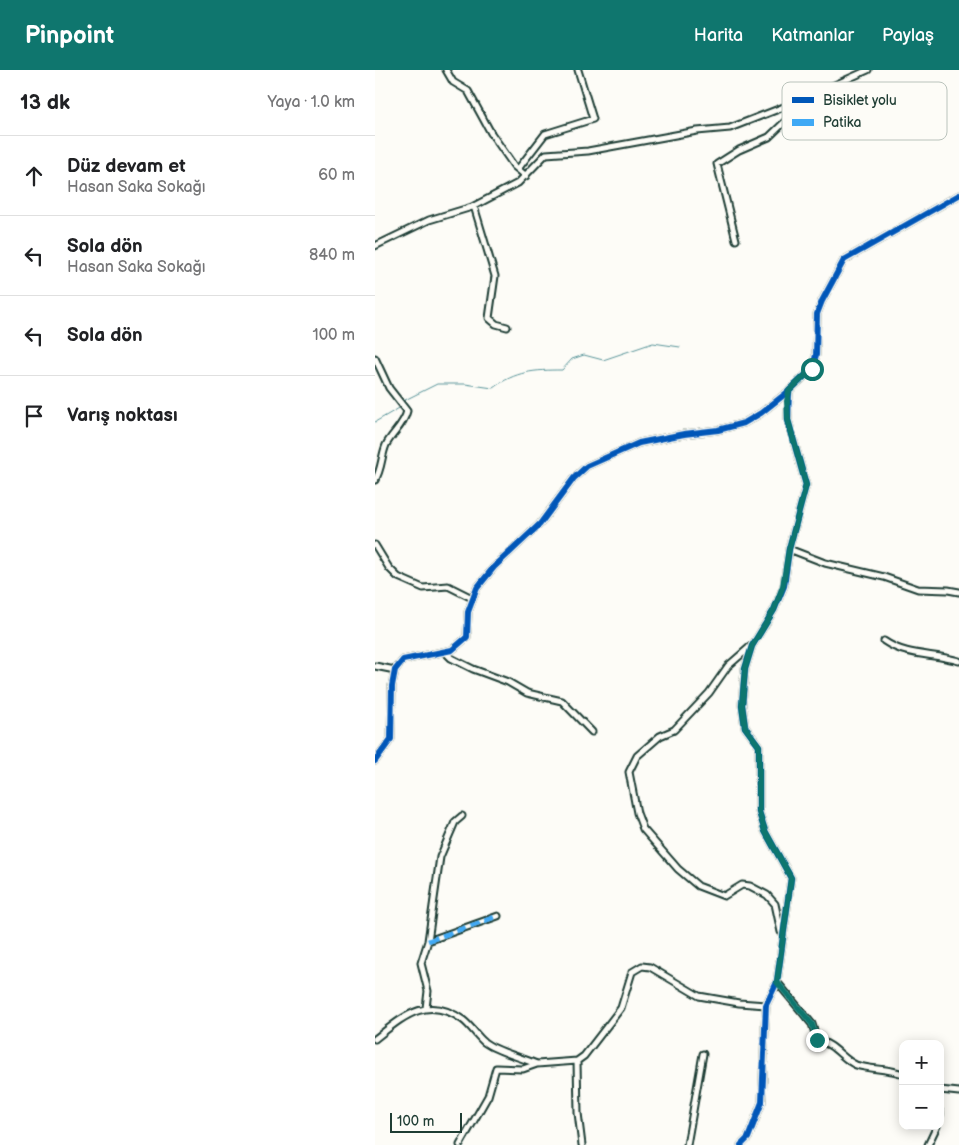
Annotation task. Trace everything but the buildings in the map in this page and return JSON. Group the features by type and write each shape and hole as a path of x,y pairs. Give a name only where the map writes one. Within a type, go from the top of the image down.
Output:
{"street":[{"path":"445,70 453,82 467,91 491,133 517,169 526,176"},
{"path":"517,169 545,134 593,119 578,70"},
{"path":"842,82 868,70"},
{"path":"375,246 429,220 474,206 526,176 546,154 588,151 697,131 730,128 782,108"},
{"path":"736,240 717,164 739,150 771,135 782,122"},
{"path":"375,760 391,739 392,686 395,670 403,660 445,652 457,647 467,637 472,598 486,576 540,524 574,478 587,466 639,443 684,434 718,430 744,422 761,413 789,391 812,369 816,355 817,314 844,260 959,195"},
{"path":"474,206 495,276 490,320 507,327"},
{"path":"375,358 389,388 407,411 405,418 386,445 380,470 375,480"},
{"path":"741,1145 747,1138 763,1102 766,1005 777,982 791,878 765,831 759,812 759,746 745,727 742,705 745,669 752,646 774,610 783,586 789,549 806,485 788,420 789,391"},
{"path":"375,545 389,568 398,577 423,588 449,586 472,598"},
{"path":"789,549 825,563 884,577 918,589 959,592"},
{"path":"884,641 906,652 959,661"},
{"path":"752,646 727,666 709,693 674,730 661,736 637,756 629,772 637,813 643,829 678,869 698,886 723,896 742,886 750,886 767,895 775,904 782,937"},
{"path":"445,652 473,669 508,682 527,693 562,701 592,732"},
{"path":"375,666 395,670"},
{"path":"426,1008 429,991 421,963 428,941 441,857 455,822 463,816"},
{"path":"428,941 498,916"},
{"path":"460,1145 489,1096 496,1068 523,1069 537,1064 577,1061 584,1056 621,1008 632,972 642,966 650,967 699,996 739,1003 766,1005"},
{"path":"777,982 812,1024 817,1040 825,1042 840,1051 856,1065 899,1073"},
{"path":"375,1039 408,1013 426,1008 451,1014 463,1020 485,1043 537,1064"},
{"path":"687,1145 703,1054"},
{"path":"577,1061 578,1114 582,1145"},
{"path":"944,1090 959,1092"},
{"path":"928,1145 935,1130"}],"waterway":[{"path":"403,401 437,384 465,384 493,388 501,382 518,375 543,370 562,370 572,359 584,355 603,360 653,343 680,347"},
{"path":"375,422 401,407"}],"marked path":[{"path":"428,941 498,916"}],"cycle path":[{"path":"741,1145 748,1138 762,1102 766,1005 777,982 791,878 765,831 759,812 759,746 745,727 742,705 745,669 752,646 774,610 784,586 789,549 806,485 788,420 789,391 812,369 816,355 817,314 844,260 959,195"},
{"path":"375,761 391,739 392,686 395,670 403,660 452,650 467,637 468,612 477,588 494,567 540,524 574,478 587,466 639,443 684,434 718,430 744,423 761,413 789,391"}],"route":[{"path":"812,369 789,391 787,401 788,420 806,485 789,549 783,586 774,610 752,646 745,669 742,705 745,727 759,746 759,812 765,831 791,878 785,907 777,982 812,1024 813,1035 817,1040"}]}
